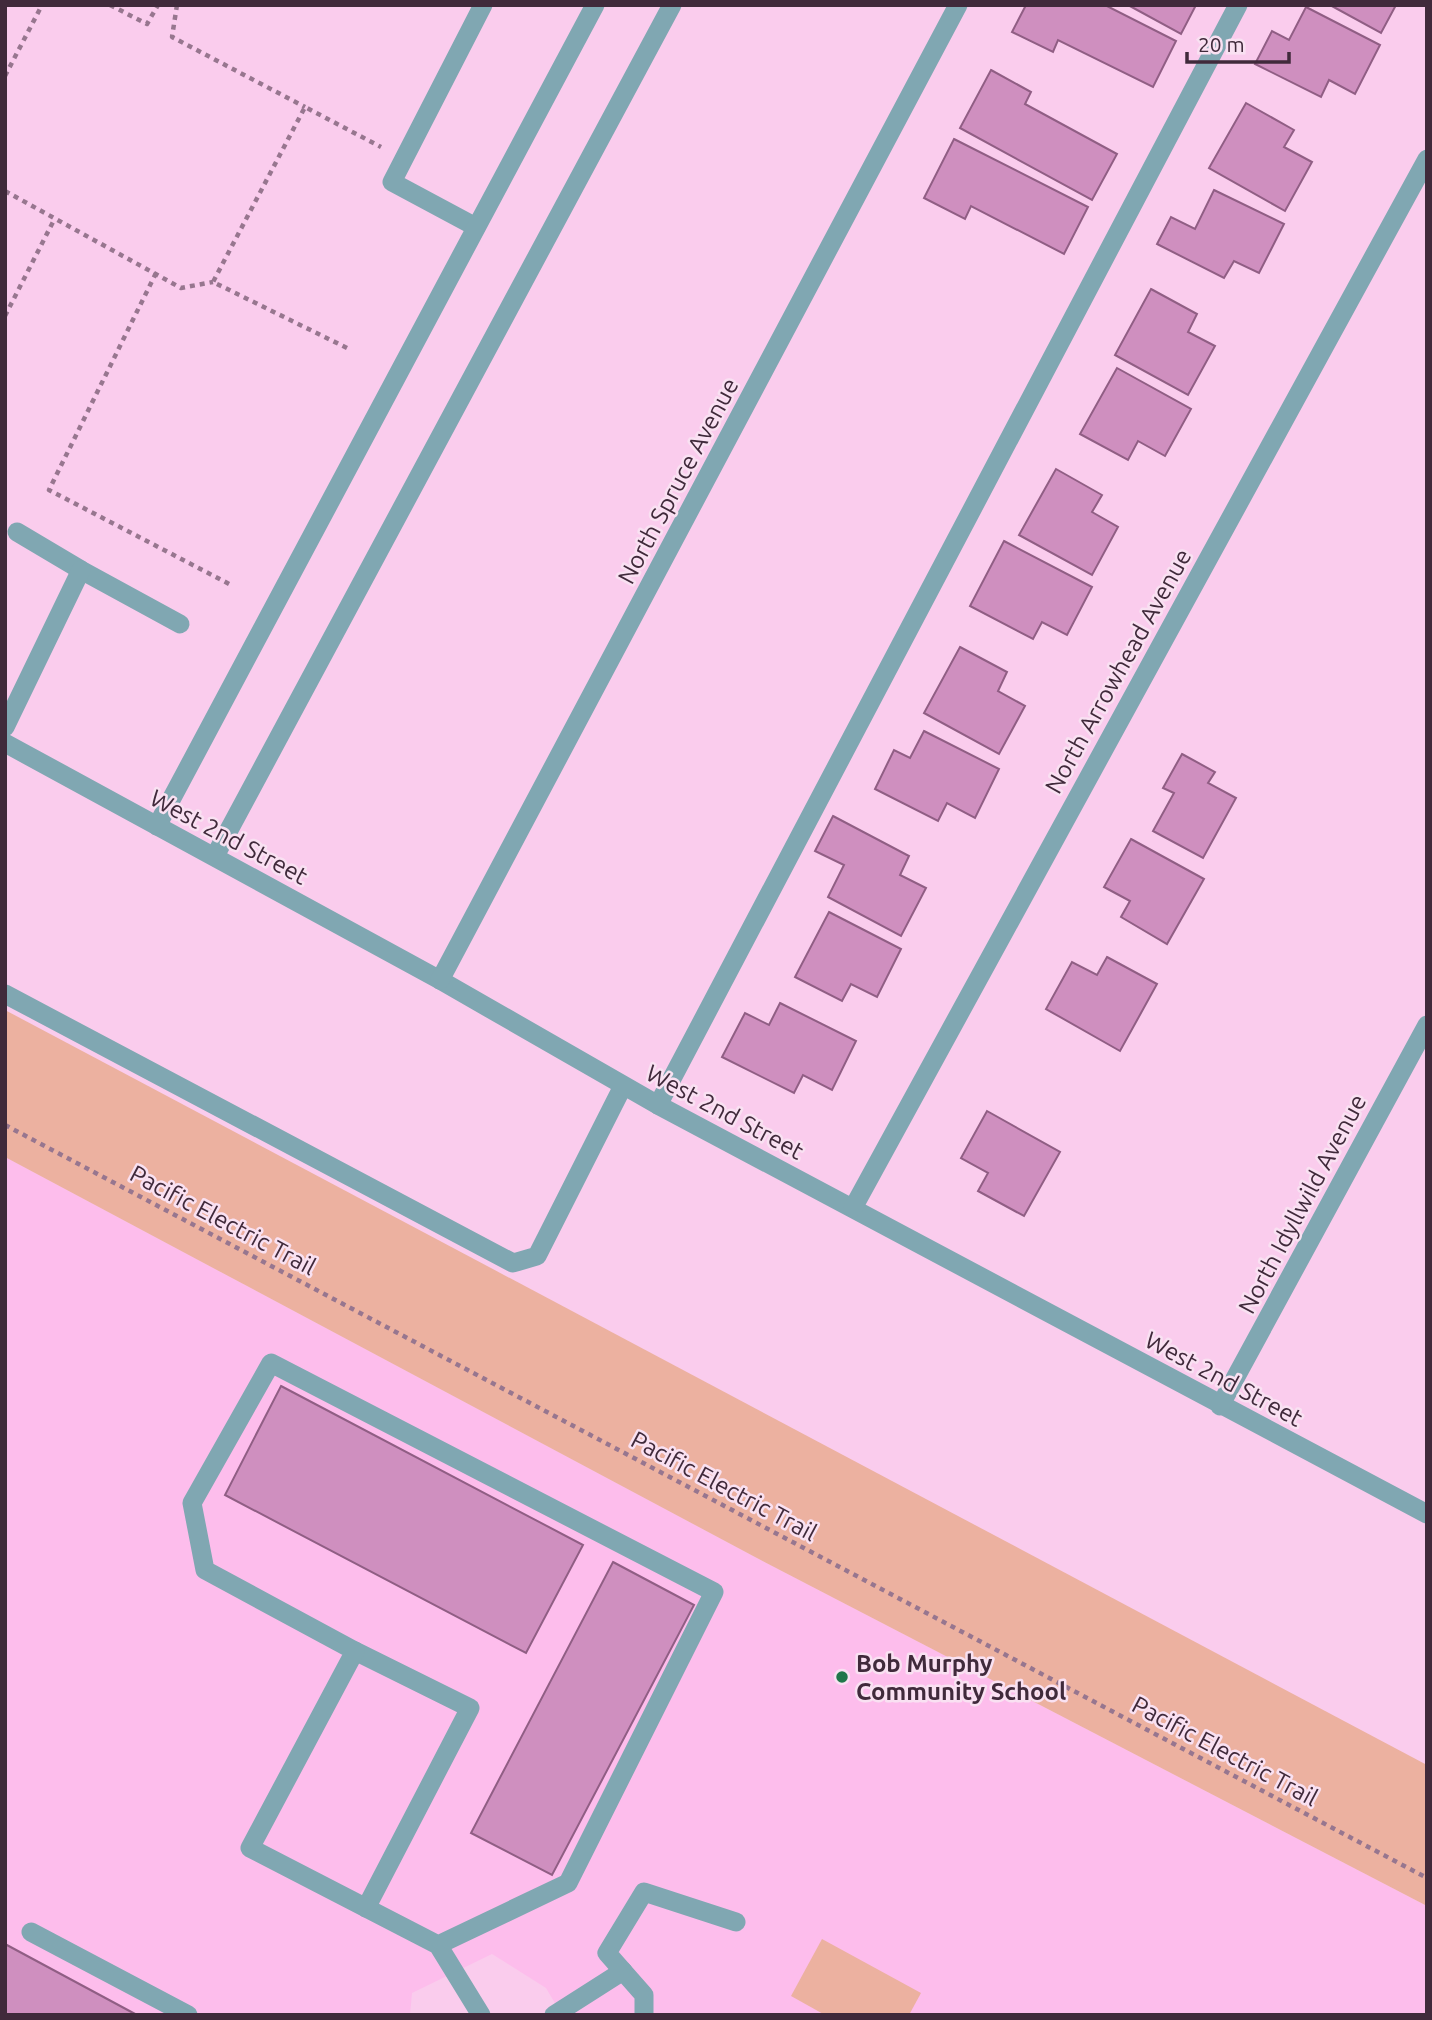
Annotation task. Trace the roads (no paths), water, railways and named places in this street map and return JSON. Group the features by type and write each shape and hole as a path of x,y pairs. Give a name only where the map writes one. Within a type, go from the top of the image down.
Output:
{"street":[{"path":"476,227 392,182 483,5"},
{"path":"157,826 595,5"},
{"path":"215,856 672,5"},
{"name":"North Spruce Avenue","path":"440,980 958,5"},
{"path":"658,1105 1238,5"},
{"name":"North Arrowhead Avenue","path":"853,1208 1427,159"},
{"path":"17,532 180,624"},
{"path":"5,727 81,570"},
{"name":"West 2nd Street","path":"5,743 440,980 658,1105 1427,1514"},
{"path":"5,994 513,1263 537,1256 623,1086"},
{"name":"North Idyllwild Avenue","path":"1220,1406 1427,1026"},
{"path":"366,1908 470,1708 355,1651 205,1570 192,1503 271,1363 714,1592 568,1883 438,1945"},
{"path":"355,1651 250,1848 438,1945 481,2015"},
{"path":"644,2015 644,1995 607,1953 644,1892 736,1922"},
{"path":"31,1932 188,2015"},
{"path":"554,2015 623,1971"}],"place":[{"name":"Bob Murphy Community School","path":"842,1677"}]}
